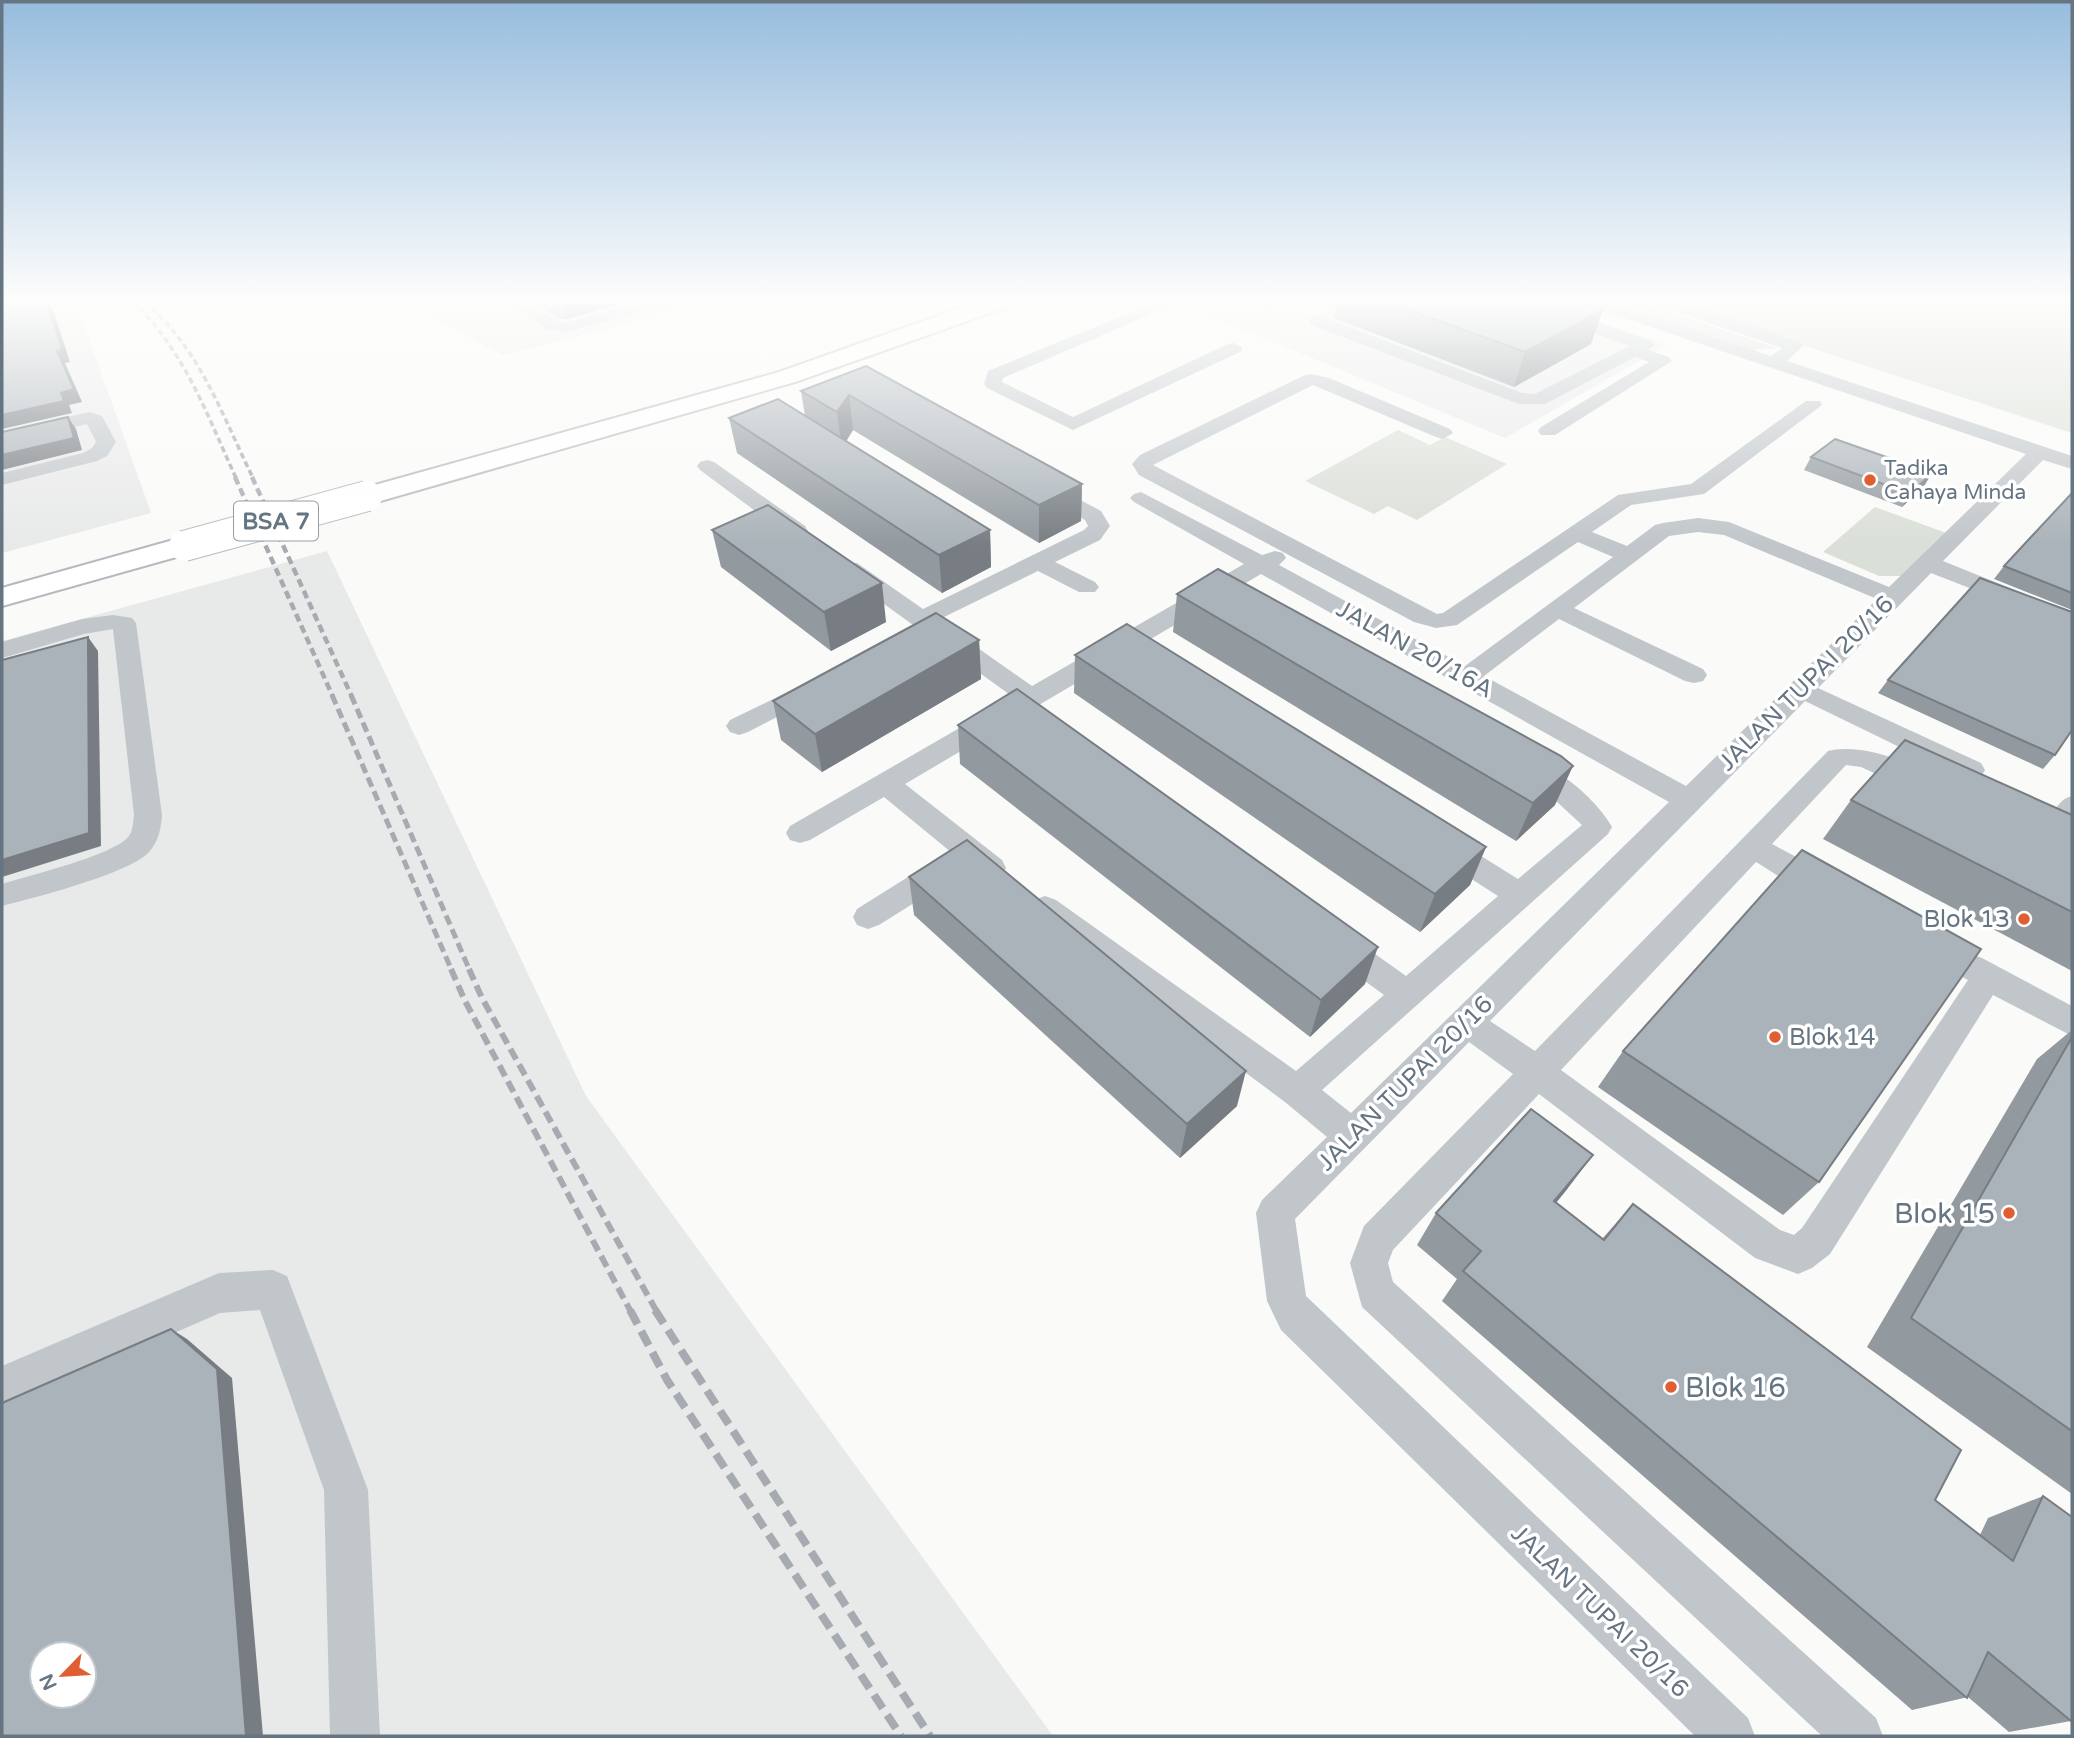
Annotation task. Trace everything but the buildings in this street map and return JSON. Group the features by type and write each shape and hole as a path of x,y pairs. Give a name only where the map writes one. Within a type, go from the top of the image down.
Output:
{"main road":[{"name":"BSA 7","path":"365,490 719,383"},
{"name":"BSA 7","path":"2,579 182,539 764,383"},
{"name":"BSA 7","path":"2,597 182,539"}],"street":[{"path":"993,383 1095,435 1132,416 1111,405 1158,383"},
{"path":"1303,383 1147,459 1142,464 1146,471 1422,617 1436,621 1449,620 1633,497 1697,490 1813,405"},
{"path":"1326,383 1443,433"},
{"path":"1480,383 1519,398 1538,400 1563,383"},
{"path":"1548,432 1627,383"},
{"path":"1833,383 2072,463"},
{"path":"2,438 89,418 95,420 106,442 100,452 90,457 2,479"},
{"name":"JALAN TUPAI 20/16","path":"1730,1736 1295,1316 1287,1301 1275,1213 2039,452"},
{"path":"707,466 826,551 1027,710"},
{"path":"920,628 1029,566 1092,535 1099,526 1093,516 1033,482"},
{"name":"JALAN 20/16A","path":"1141,498 1688,800"},
{"path":"1466,677 1662,530 1698,525 1729,529 1892,597"},
{"path":"1576,533 1628,555"},
{"path":"800,833 885,783 1027,710 1125,643 1222,600 1261,564 1296,551"},
{"path":"997,556 1087,587"},
{"path":"1927,563 2072,621"},
{"path":"1557,609 1694,675"},
{"path":"2,650 94,625 116,621 124,623 148,815 148,832 138,846 129,852 114,860 2,895"},
{"path":"1125,643 1149,658"},
{"path":"739,726 835,676"},
{"path":"1800,689 1994,781"},
{"path":"1857,1736 1376,1293 1369,1263 1378,1239 1838,757 1850,754 1867,758 1951,799"},
{"path":"1297,1091 1598,827 1589,813 1555,786 1507,759"},
{"path":"885,783 970,853 1297,1091 1352,1136"},
{"path":"1428,836 1521,896"},
{"path":"1753,847 1847,898"},
{"path":"868,917 970,853"},
{"path":"1316,928 1406,993"},
{"path":"1941,950 2072,1022"},
{"path":"1466,1022 1769,1245 1798,1255 1816,1241 1988,976"},
{"path":"2,1387 219,1293 273,1290 346,1490 355,1736"}],"shaded area":[{"path":"2,383 105,383 151,513 2,553"},
{"path":"1373,383 1601,383 1505,438"},
{"path":"1919,383 2072,383 2072,433"},
{"path":"1398,430 1430,445 1445,437 1507,464 1417,520 1388,506 1374,514 1305,481"},
{"path":"1875,507 1949,534 1907,576 1879,576 1823,552"},
{"path":"327,551 586,1096 1053,1736 2,1736 2,641"}],"railway":[{"path":"192,383 236,478"},
{"path":"207,383 253,478"},
{"path":"235,477 333,697"},
{"path":"252,477 352,697"},
{"path":"332,695 452,971"},
{"path":"351,695 470,971"},
{"path":"451,969 465,1001 631,1312"},
{"path":"469,969 482,998 657,1312"},
{"path":"630,1310 667,1380 901,1736"},
{"path":"655,1310 930,1736"}],"place":[{"name":"Tadika Cahaya Minda","path":"1870,480"},
{"name":"Blok 13","path":"2024,919"},
{"name":"Blok 14","path":"1775,1037"},
{"name":"Blok 15","path":"2009,1213"},
{"name":"Blok 16","path":"1671,1387"}]}
